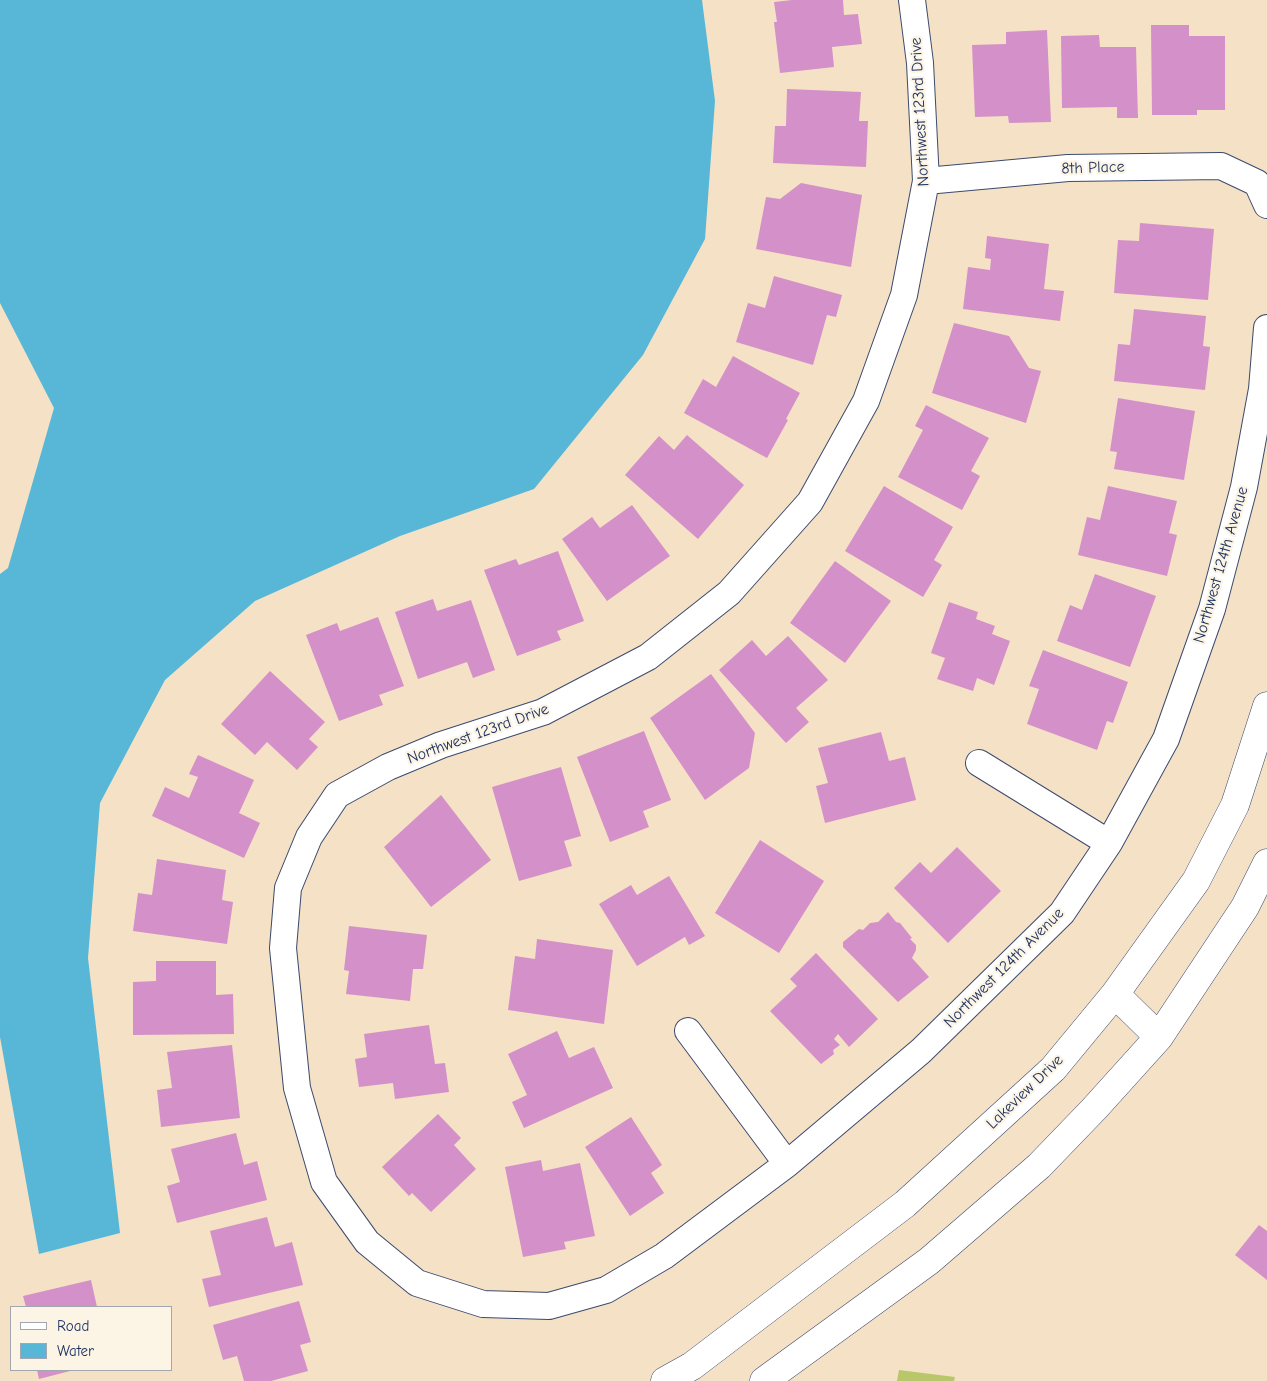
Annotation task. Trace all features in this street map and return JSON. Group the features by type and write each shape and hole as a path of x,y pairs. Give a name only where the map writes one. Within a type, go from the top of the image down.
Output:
{"street":[{"name":"Northwest 123rd Drive","path":"417,1283 366,1242 324,1182 296,1088 283,948 288,888 309,837 337,795 388,767 441,745 543,712 648,657 728,593 810,502 866,401 904,295 926,181 920,63 912,0"},
{"name":"8th Place","path":"926,181 1068,168 1221,166 1262,194"},
{"name":"Northwest 124th Avenue","path":"417,1283 483,1304 548,1306 606,1290 664,1256 787,1164 920,1051 1054,920 1109,843 1166,739 1212,609 1244,487 1262,389 1267,328"},
{"name":"Lakeview Drive","path":"666,1381 696,1373 905,1204 1053,1068 1116,994 1196,881 1235,805 1267,706"},
{"path":"979,763 1109,843"},
{"path":"764,1381 929,1261 990,1211 1073,1131 1159,1037 1246,907 1267,863"},
{"path":"1116,994 1159,1037"},
{"path":"688,1031 787,1164"}],"green space":[{"path":"899,1370 955,1377 954,1381 897,1381"}],"water":[{"path":"0,0 702,0 715,101 705,239 643,355 534,489 400,536 255,601 165,680 100,803 88,958 120,1233 39,1254 0,1037 0,574 8,568 54,408 0,303"}],"building":[{"path":"843,0 844,15 858,14 862,44 832,47 834,67 780,73 774,22 777,22 774,2"},
{"path":"1151,25 1189,25 1189,36 1225,36 1225,110 1197,110 1197,115 1152,115"},
{"path":"1047,30 1051,122 1009,123 1008,116 975,117 972,45 1006,44 1006,32"},
{"path":"1099,35 1100,47 1136,47 1138,118 1117,118 1117,107 1062,108 1061,36"},
{"path":"787,89 861,92 859,121 868,121 866,167 773,163 775,126 786,126"},
{"path":"801,183 862,195 851,267 756,249 766,197 780,199"},
{"path":"1140,223 1214,229 1208,300 1114,293 1118,240 1139,241"},
{"path":"987,236 1049,244 1044,289 1064,291 1060,321 963,309 968,267 990,270 991,259 985,258"},
{"path":"774,276 842,295 836,317 827,315 813,365 736,342 748,303 765,308"},
{"path":"1134,309 1206,316 1203,346 1210,347 1205,390 1114,381 1118,344 1130,345"},
{"path":"954,323 1009,336 1029,368 1041,371 1026,423 932,393"},
{"path":"733,356 800,393 786,419 788,420 767,458 684,413 703,379 716,387"},
{"path":"1118,398 1195,411 1184,480 1114,469 1117,452 1110,451"},
{"path":"926,405 989,438 971,471 980,476 962,510 898,477 923,430 915,426"},
{"path":"687,435 744,485 698,539 625,475 659,436 674,450"},
{"path":"884,486 953,527 934,560 942,565 923,597 845,551"},
{"path":"1108,486 1177,501 1169,533 1177,535 1167,576 1078,555 1087,517 1100,520"},
{"path":"632,505 670,556 607,601 562,539 592,517 600,528"},
{"path":"558,551 584,621 557,631 561,640 517,656 484,570 516,559 519,565"},
{"path":"835,561 891,601 845,663 790,623"},
{"path":"1095,574 1156,596 1130,667 1057,641 1070,605 1082,610"},
{"path":"433,599 437,611 471,600 495,670 473,678 467,662 418,679 395,612"},
{"path":"949,602 978,612 976,619 995,626 992,634 1010,641 994,685 977,678 973,691 937,679 945,658 931,653"},
{"path":"378,617 404,686 379,695 383,705 339,721 306,635 337,623 340,631"},
{"path":"788,636 828,680 796,708 809,722 786,743 719,670 752,640 766,656"},
{"path":"1043,650 1128,682 1113,723 1107,721 1097,750 1027,724 1039,689 1029,686"},
{"path":"270,671 325,722 309,739 318,747 297,770 267,742 255,755 221,724"},
{"path":"711,674 755,733 749,768 705,800 650,718"},
{"path":"644,731 671,800 643,811 649,827 610,842 577,757"},
{"path":"881,732 889,761 905,757 916,800 825,823 816,786 828,783 818,748"},
{"path":"198,755 254,780 239,813 260,823 244,858 152,816 165,787 189,798 198,777 189,774"},
{"path":"561,767 581,836 564,841 572,866 519,881 492,787"},
{"path":"441,795 491,860 431,907 384,847"},
{"path":"760,840 824,881 779,953 715,913"},
{"path":"957,847 1001,891 948,943 894,888 920,862 931,873"},
{"path":"157,859 226,870 222,900 233,902 227,944 133,931 138,893 152,895"},
{"path":"669,876 705,936 689,945 685,937 637,966 599,904 631,885 637,895"},
{"path":"888,912 912,938 910,939 916,945 916,950 912,958 929,977 898,1002 843,947 843,942 859,929 863,930 870,923 878,922"},
{"path":"349,926 427,935 423,969 413,969 410,1001 346,994 349,971 344,970"},
{"path":"537,939 613,950 604,1024 508,1010 515,956 535,959"},
{"path":"816,953 878,1019 849,1047 838,1034 834,1039 840,1045 833,1050 834,1054 821,1064 770,1011 797,986 790,979"},
{"path":"156,961 216,961 216,995 233,994 234,1034 133,1035 133,982 156,981"},
{"path":"429,1025 435,1064 445,1063 449,1092 395,1099 393,1083 359,1087 355,1059 367,1057 364,1034"},
{"path":"557,1031 569,1058 594,1047 613,1088 524,1128 512,1102 527,1095 508,1054"},
{"path":"232,1045 240,1118 161,1127 157,1090 172,1088 167,1052"},
{"path":"438,1114 461,1138 454,1145 476,1169 431,1212 412,1193 409,1196 382,1167"},
{"path":"631,1117 662,1165 651,1173 664,1193 630,1216 585,1147"},
{"path":"236,1133 244,1165 257,1161 267,1200 177,1223 167,1186 180,1182 171,1149"},
{"path":"541,1160 543,1171 580,1163 595,1236 564,1242 566,1249 523,1257 505,1167"},
{"path":"267,1217 275,1247 292,1242 303,1285 209,1307 202,1279 221,1275 210,1231"},
{"path":"1259,1225 1267,1231 1267,1280 1235,1255"},
{"path":"91,1280 97,1306 26,1306 23,1296"},
{"path":"299,1301 311,1342 300,1345 308,1371 271,1381 244,1381 237,1356 223,1360 213,1325"},
{"path":"37,1371 70,1371 39,1379"}]}
